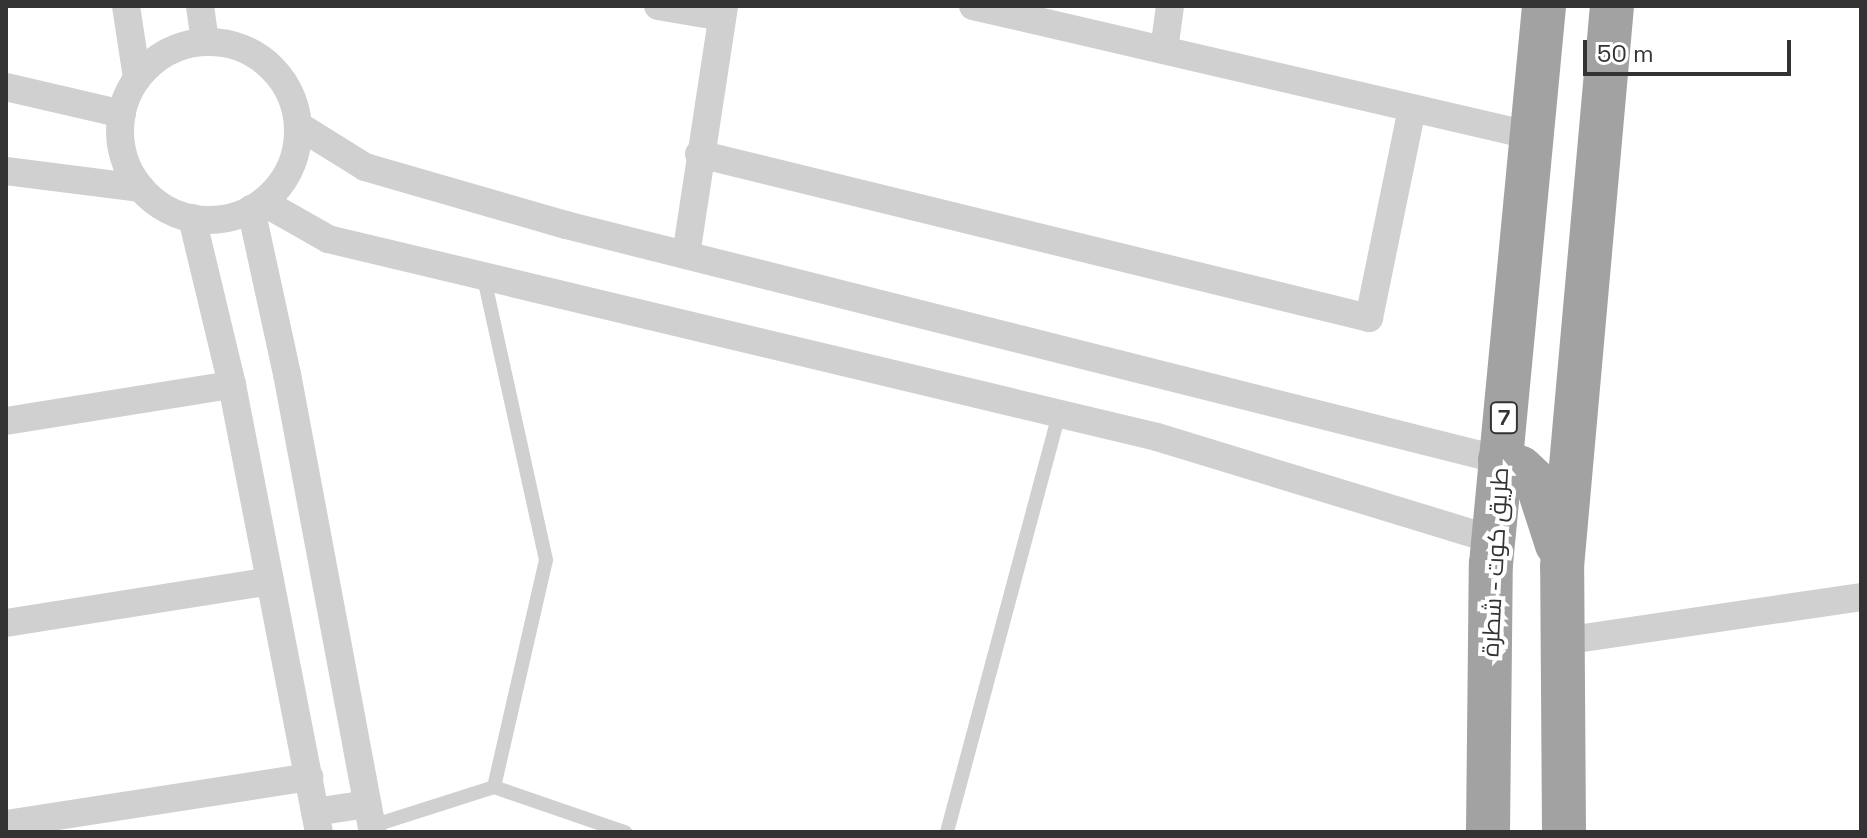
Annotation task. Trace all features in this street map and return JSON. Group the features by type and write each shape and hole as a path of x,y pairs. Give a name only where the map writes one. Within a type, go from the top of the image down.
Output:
{"highway":[{"name":"طريق كوت - شطرة","path":"1488,832 1493,540 1529,135 1544,6"},
{"path":"1564,832 1562,567 1612,6"},
{"path":"1500,460 1521,468 1537,483 1562,567"}],"street":[{"path":"126,6 137,78"},
{"path":"200,6 205,41"},
{"path":"658,6 723,12 686,255"},
{"path":"973,6 1529,135"},
{"path":"1164,50 1170,6"},
{"path":"205,41 244,48 276,71 295,106 299,126 294,160 281,183 257,206 223,218 192,218 164,207 141,188 123,153 122,114 137,78 167,52 205,41"},
{"path":"6,87 122,114"},
{"path":"699,154 1369,318 1412,108"},
{"path":"299,126 365,167 686,255 1500,460"},
{"path":"6,171 141,188"},
{"path":"257,206 328,239 1157,437 1493,540"},
{"path":"192,218 232,385 317,822 371,821 257,206"},
{"path":"6,421 232,385"},
{"path":"6,623 270,581"},
{"path":"1563,641 1861,597"},
{"path":"6,824 309,777"}],"lane":[{"path":"484,277 546,560 494,787"},
{"path":"947,832 1059,414"},
{"path":"371,821 494,787 625,832"}]}
